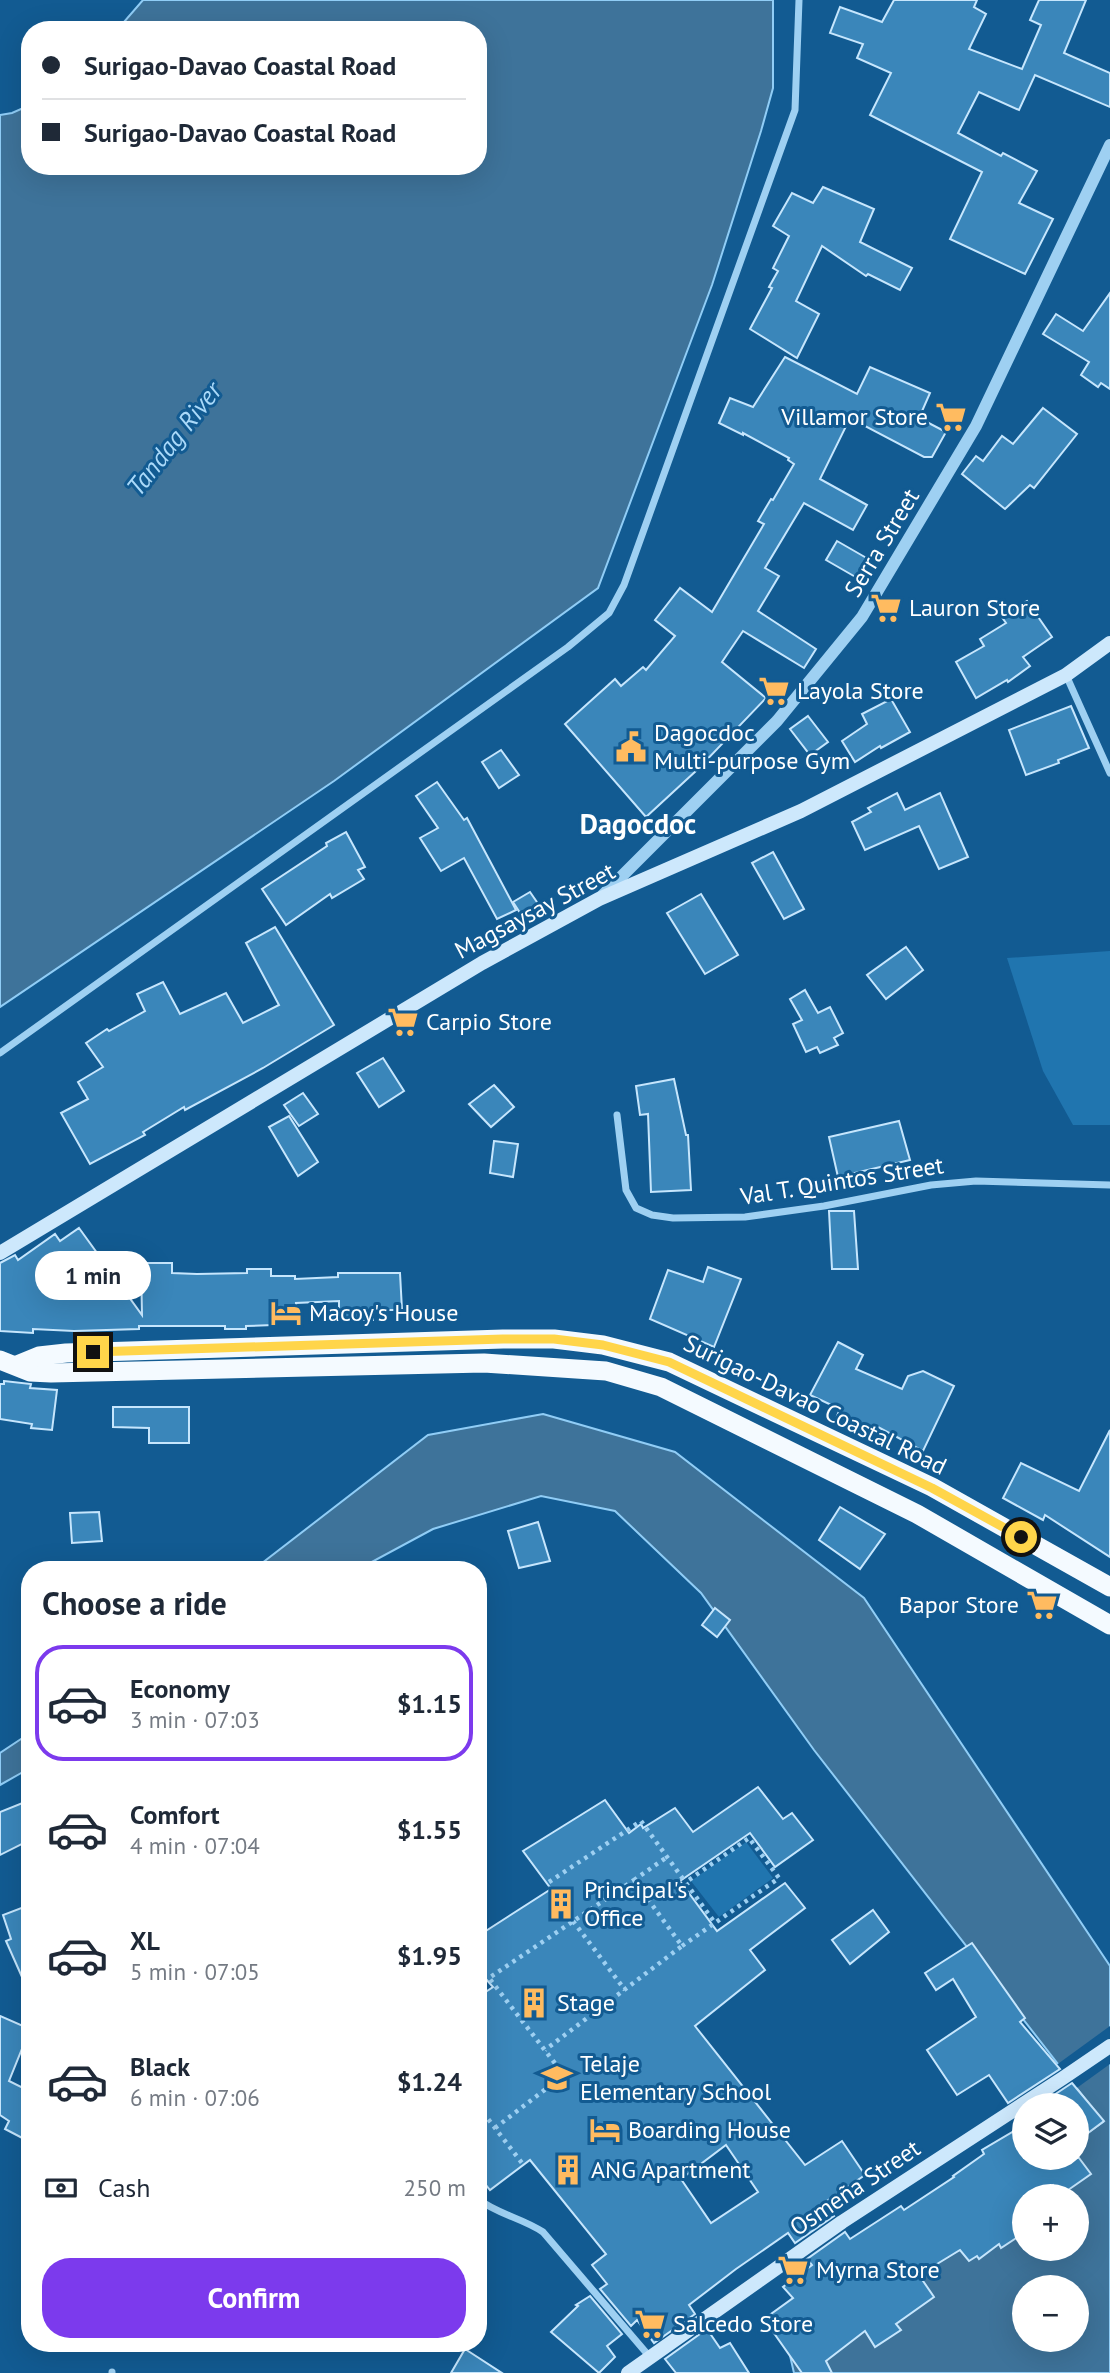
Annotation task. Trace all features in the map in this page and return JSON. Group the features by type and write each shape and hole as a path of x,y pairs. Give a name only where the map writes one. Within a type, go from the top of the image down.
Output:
{"highway":[{"name":"Surigao-Davao Coastal Road","path":"8,1362 66,1353 522,1339 554,1339 603,1345 669,1362 932,1488 1110,1587"},
{"path":"520,1364 522,1339"},
{"name":"Surigao-Davao Coastal Road","path":"8,1362 30,1372 51,1373 484,1363 607,1371 662,1387 917,1514 1110,1625"},
{"path":"917,1514 932,1488"}],"main road":[{"name":"Magsaysay Street","path":"0,1253 482,963 599,900 801,810 1066,675 1110,643"},
{"name":"Osmeña Street","path":"628,2373 842,2222 1110,2046"}],"street":[{"path":"0,1053 568,647 609,613 624,585 795,110 799,0"},
{"name":"Serra Street","path":"599,900 776,721 862,617 976,426 1110,145"},
{"path":"1066,675 1110,773"},
{"name":"Val T. Quintos Street","path":"617,1115 626,1191 636,1208 652,1215 673,1218 745,1217 824,1206 931,1185 976,1181 1110,1185"},
{"path":"487,2205 543,2232 649,2356"}],"path":[{"path":"549,1882 641,1821 715,1923"},
{"path":"545,2050 682,1946 779,1878 749,1838 686,1882"},
{"path":"495,2128 564,2076 489,1979 667,1857"},
{"path":"634,1880 682,1946"},
{"path":"573,1922 625,1990"},
{"path":"487,2118 522,2163"}],"shaded area":[{"path":"1110,951 1110,1125 1073,1125 1043,1071 1007,958"},
{"path":"746,1842 773,1878 719,1917 691,1881"}],"water":[{"name":"Tandag River","path":"143,0 773,0 773,88 712,285 598,588 334,781 0,1007 0,115 21,109 21,175 487,175 487,21 125,21"},
{"path":"543,1414 675,1452 864,1598 1110,1966 1110,2373 794,2373 788,2347 888,2269 1012,2185 1012,2261 1089,2261 1089,2184 1013,2184 1033,2170 1089,2170 1089,2132 1103,2122 1089,2104 1089,2093 1080,2093 814,1750 701,1593 615,1511 541,1496 433,1529 374,1561 265,1561 428,1435"},
{"path":"21,1739 21,1773 0,1785 0,1753"}],"pier":[{"path":"1110,2026 1110,2064 1074,2090 1055,2066"}],"building":[{"path":"894,0 977,0 974,7 986,14 969,49 1022,69 1041,25 1030,20 1039,0 1086,0 1064,53 1110,73 1110,107 1035,75 1019,110 979,92 958,133 1037,171 1019,203 1053,219 1025,274 950,239 982,172 870,115 891,73 857,58 863,44 830,33 840,7 882,22"},
{"path":"823,187 874,209 860,242 912,268 900,290 868,274 866,276 822,246 796,301 819,314 797,358 750,329 772,288 769,287 778,271 773,268 789,236 773,226 792,193 813,203"},
{"path":"1110,293 1110,389 1101,383 1098,387 1081,375 1089,362 1043,334 1056,314 1083,331"},
{"path":"785,357 857,394 870,367 930,393 919,418 946,432 932,457 924,457 850,418 820,479 867,505 853,530 804,503 765,568 779,576 758,611 816,649 804,668 743,631 722,662 766,698 697,770 646,817 565,724 615,679 621,686 643,667 646,670 675,636 655,620 680,588 712,612 764,524 758,521 794,464 789,458 719,423 730,398 753,407"},
{"path":"1043,408 1077,434 1034,488 1030,485 1005,509 962,474 976,456 983,461 1002,436 1013,444"},
{"path":"837,541 870,560 859,579 826,560"},
{"path":"1027,601 1052,637 1023,657 1030,666 1008,682 1007,680 976,698 956,662 984,646 980,639 1006,623 1001,616"},
{"path":"891,699 910,732 855,762 842,741 867,724 862,714"},
{"path":"1071,706 1089,748 1026,775 1009,730"},
{"path":"808,716 828,742 810,755 790,729"},
{"path":"501,750 519,775 499,788 482,762"},
{"path":"437,782 464,820 467,818 516,910 497,919 464,858 441,871 420,838 438,828 416,796"},
{"path":"897,793 905,810 940,793 968,857 939,869 919,826 865,850 852,822 871,812 868,808"},
{"path":"346,832 365,867 358,870 364,879 332,898 330,894 286,925 262,889 327,846 326,843"},
{"path":"773,852 804,909 784,919 752,863"},
{"path":"530,892 541,908 524,919 513,902"},
{"path":"701,894 738,955 705,974 667,913"},
{"path":"275,927 334,1025 263,1068 185,1110 184,1107 143,1132 145,1135 90,1164 61,1113 88,1099 78,1082 103,1067 86,1043 107,1029 109,1031 145,1011 137,994 163,982 180,1014 226,993 243,1023 279,1005 246,943"},
{"path":"906,947 923,970 886,999 867,975"},
{"path":"805,990 818,1013 830,1007 843,1033 834,1038 838,1045 820,1053 817,1047 806,1052 793,1024 802,1020 790,999"},
{"path":"383,1058 404,1091 379,1107 357,1073"},
{"path":"674,1079 688,1135 691,1190 651,1192 648,1114 640,1115 636,1086"},
{"path":"494,1085 514,1107 491,1127 469,1104"},
{"path":"303,1093 318,1114 299,1126 284,1105"},
{"path":"289,1116 318,1162 298,1176 269,1127"},
{"path":"899,1121 910,1160 838,1177 829,1137"},
{"path":"494,1141 518,1144 513,1177 490,1173"},
{"path":"829,1211 854,1211 858,1269 832,1269"},
{"path":"79,1228 142,1315 141,1263 172,1263 172,1273 247,1273 247,1269 271,1269 271,1276 295,1276 295,1279 338,1277 338,1273 400,1273 402,1310 373,1310 373,1320 339,1320 339,1301 296,1303 297,1314 273,1315 273,1325 246,1326 246,1329 225,1329 225,1326 139,1326 139,1329 74,1331 33,1329 33,1333 0,1331 0,1263 15,1255 18,1260 55,1234 60,1241"},
{"path":"708,1267 741,1279 714,1347 650,1319 668,1270 703,1282"},
{"path":"838,1342 863,1355 856,1369 902,1389 908,1376 923,1371 954,1386 923,1451 876,1426 873,1433 837,1416 840,1409 810,1395"},
{"path":"4,1381 31,1384 30,1388 57,1390 52,1430 31,1428 32,1424 0,1419 0,1384 4,1384"},
{"path":"113,1407 189,1407 189,1443 149,1443 149,1428 113,1427"},
{"path":"1110,1430 1110,1557 1045,1515 1043,1520 1003,1498 1021,1463 1079,1491"},
{"path":"840,1507 885,1534 860,1569 819,1540"},
{"path":"99,1512 102,1541 72,1543 70,1513"},
{"path":"538,1522 550,1561 519,1568 508,1531"},
{"path":"715,1608 730,1620 717,1637 702,1625"},
{"path":"758,1787 783,1819 792,1813 813,1840 775,1867 750,1833 680,1881 717,1931 785,1883 805,1908 750,1950 765,1970 695,2026 805,2165 842,2141 865,2175 824,2203 834,2216 795,2243 788,2233 736,2269 689,2305 695,2314 654,2343 637,2320 631,2326 600,2289 607,2284 592,2265 606,2254 530,2160 490,2190 487,2186 487,1991 493,1987 487,1980 487,1930 551,1889 523,1851 605,1800 629,1833 641,1824 643,1828 675,1808 693,1832","holes":["726,2145 758,2192 711,2223 681,2179"]},
{"path":"21,1804 21,1844 0,1855 0,1812"},
{"path":"21,1908 21,1975 6,1941 11,1939 3,1915"},
{"path":"873,1910 889,1932 850,1964 832,1940"},
{"path":"972,1943 1025,2018 1020,2022 1060,2069 1023,2093 1012,2093 1012,2100 1008,2103 989,2075 957,2095 927,2050 976,2017 953,1979 936,1990 925,1973"},
{"path":"0,2016 21,2025 21,2051 9,2081 21,2087 21,2137 5,2129 9,2121 0,2115"},
{"path":"1072,2083 1080,2093 1057,2093"},
{"path":"1089,2103 1104,2121 1089,2132"},
{"path":"1012,2132 1012,2170 1088,2170 1091,2174 1077,2184 1012,2184 1012,2241 1001,2248 999,2244 979,2259 977,2256 969,2261 960,2250 919,2275 934,2297 896,2324 901,2330 875,2347 865,2331 826,2361 832,2373 802,2373 764,2319 793,2298 783,2287 812,2265 807,2259 845,2232 850,2239 901,2206 904,2210 984,2154 982,2150"},
{"path":"590,2296 622,2334 607,2346 615,2357 599,2373 551,2332 578,2306 576,2305"},
{"path":"707,2329 720,2348 730,2343 749,2373 676,2373 665,2359"},
{"path":"463,2352 470,2352 502,2373 451,2373"}],"place":[{"name":"Villamor Store","path":"951,417"},
{"name":"Lauron Store","path":"886,608"},
{"name":"Layola Store","path":"774,691"},
{"name":"Dagocdoc Multi-purpose Gym","path":"631,747"},
{"name":"Carpio Store","path":"403,1022"},
{"name":"Macoy's House","path":"286,1313"},
{"name":"Bapor Store","path":"1042,1605"},
{"name":"Principal's Office","path":"561,1904"},
{"name":"Stage","path":"534,2003"},
{"name":"Telaje Elementary School","path":"557,2078"},
{"name":"Boarding House","path":"605,2130"},
{"name":"ANG Apartment","path":"568,2170"},
{"name":"Myrna Store","path":"793,2270"},
{"name":"Salcedo Store","path":"650,2324"}],"district":[{"name":"Dagocdoc","path":"638,824"}],"route":[{"path":"93,1352 503,1339 554,1339 603,1345 669,1362 932,1488 1021,1537"}]}
